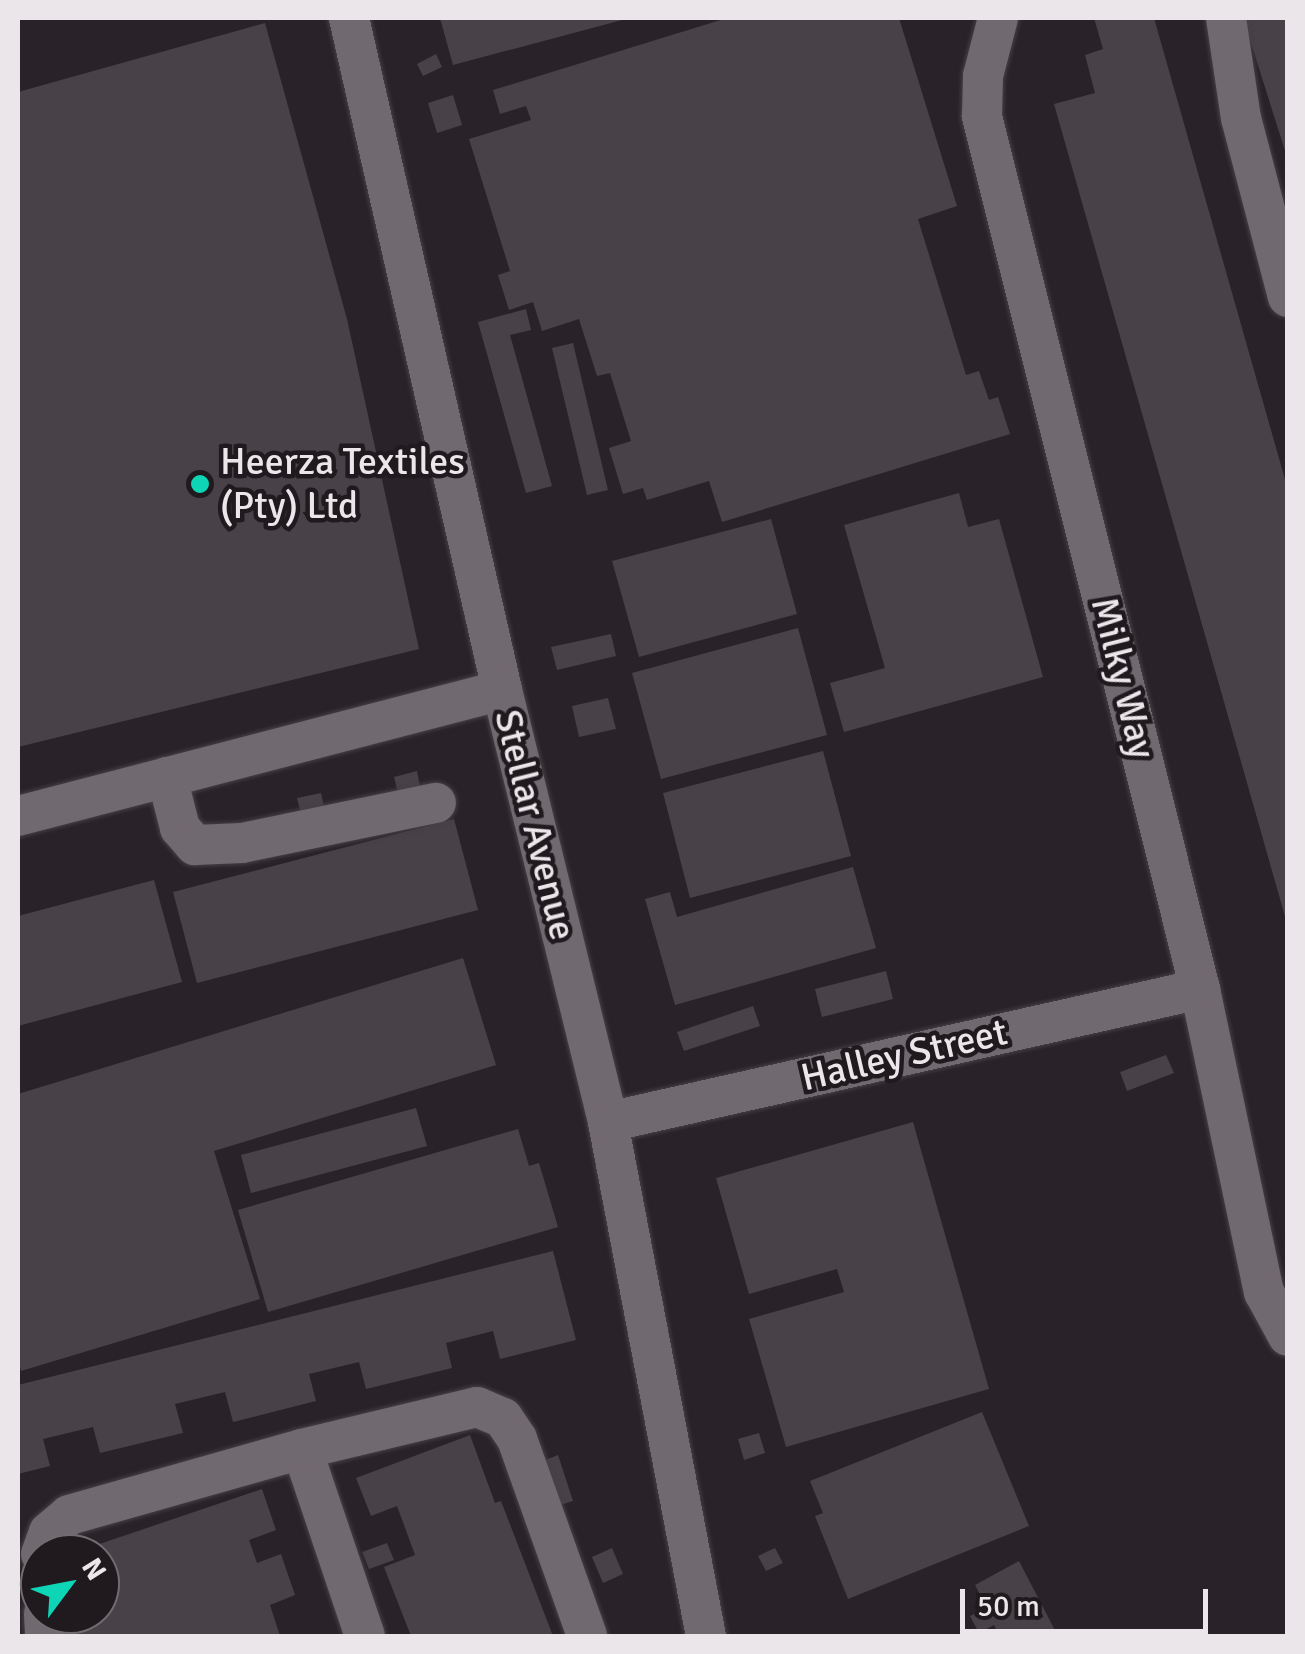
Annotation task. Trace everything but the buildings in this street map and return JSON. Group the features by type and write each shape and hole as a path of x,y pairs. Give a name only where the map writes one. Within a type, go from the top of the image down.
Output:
{"street":[{"name":"Stellar Avenue","path":"349,18 502,690 608,1122 706,1636"},
{"name":"Milky Way","path":"998,18 983,76 982,116 1200,988 1264,1292 1288,1336"},
{"path":"1226,18 1241,118 1288,297"},
{"path":"18,816 502,690"},
{"path":"168,777 180,828 195,845 242,843 436,803"},
{"name":"Halley Street","path":"608,1122 1200,988"},
{"path":"48,1534 69,1515 302,1449 476,1407 502,1418 517,1439 588,1636"},
{"path":"302,1449 365,1636"}],"place":[{"name":"Heerza Textiles (Pty) Ltd","path":"200,484"}]}
